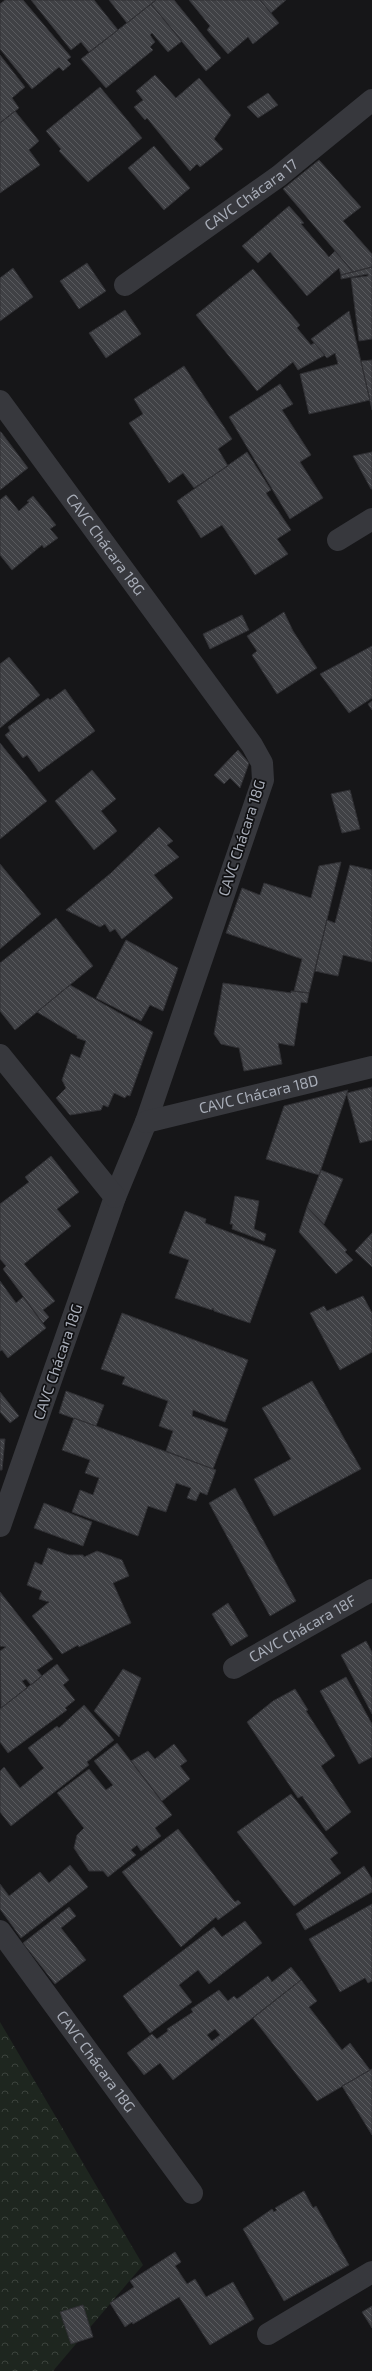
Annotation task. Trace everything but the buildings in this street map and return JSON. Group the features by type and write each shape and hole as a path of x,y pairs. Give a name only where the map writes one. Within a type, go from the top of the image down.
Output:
{"street":[{"name":"CAVC Chácara 17","path":"125,285 279,176 372,100"},
{"name":"CAVC Chácara 18G","path":"0,401 252,744 262,763 263,780 146,1122 115,1198 0,1526"},
{"path":"338,540 372,519"},
{"path":"0,1055 115,1198"},
{"name":"CAVC Chácara 18D","path":"146,1122 372,1067"},
{"name":"CAVC Chácara 18F","path":"234,1668 372,1590"},
{"name":"CAVC Chácara 18G","path":"0,1931 192,2193"},
{"path":"268,2334 372,2272"}],"green space":[{"path":"0,2022 143,2265 53,2371 0,2371"}]}
